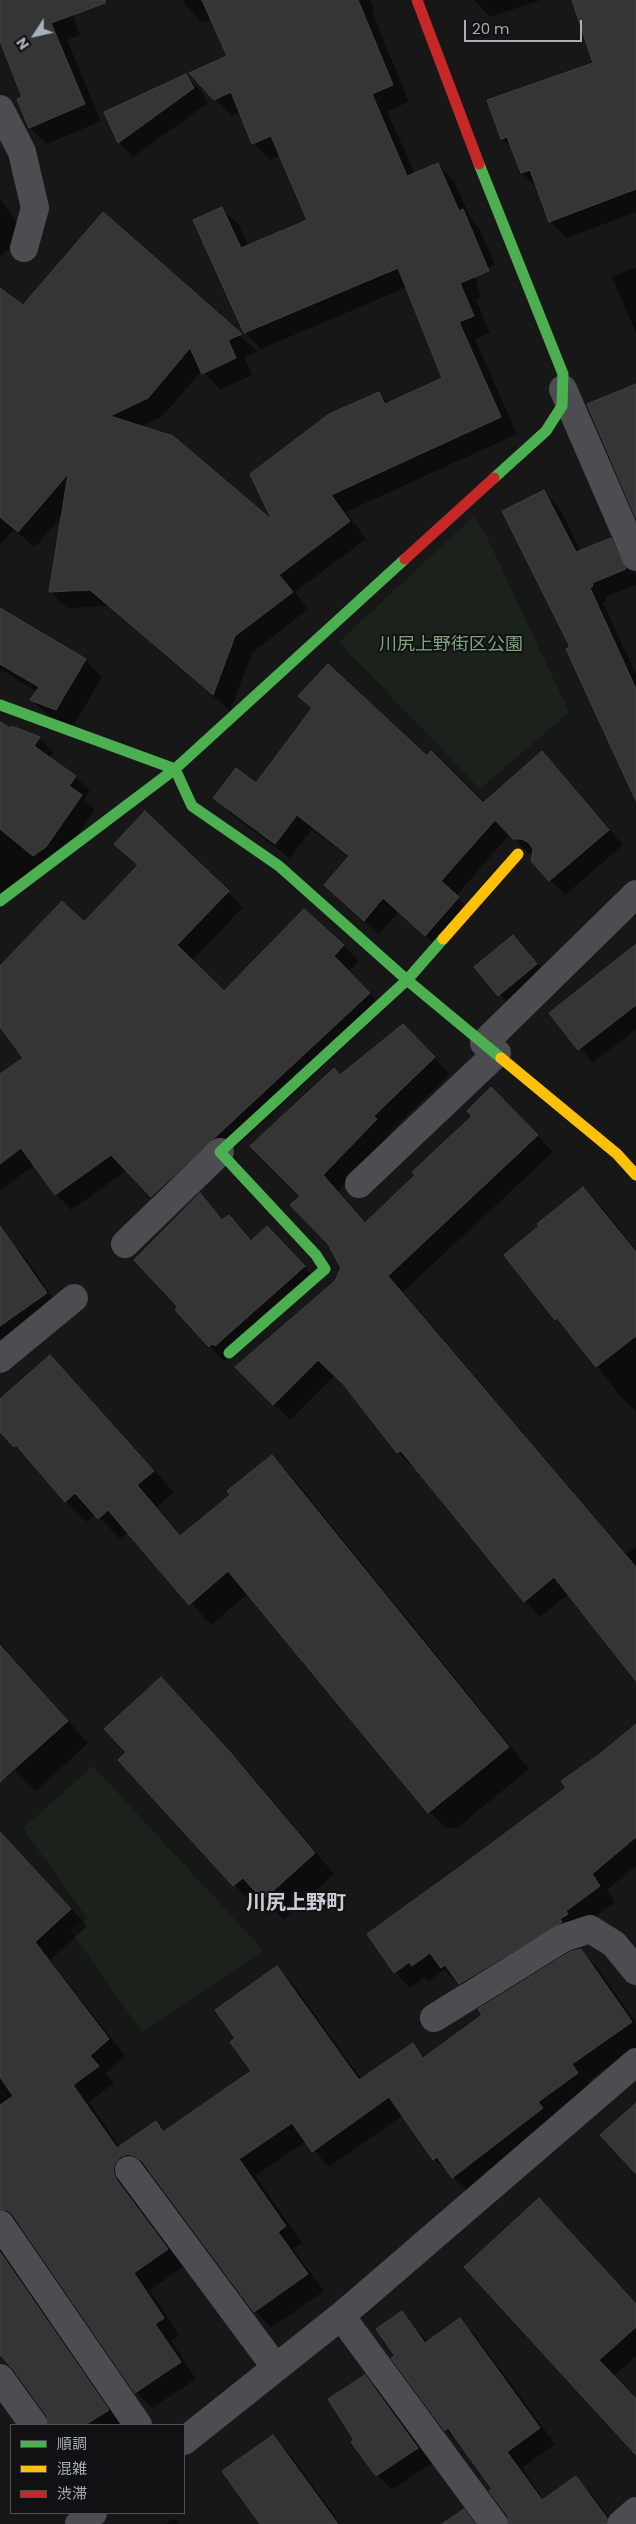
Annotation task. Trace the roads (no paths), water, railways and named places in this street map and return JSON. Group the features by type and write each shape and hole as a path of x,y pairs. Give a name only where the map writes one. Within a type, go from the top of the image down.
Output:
{"street":[{"path":"0,901 175,768 546,432 562,406 564,374 463,124 417,0"},
{"path":"0,110 22,152 35,208 24,248"},
{"path":"563,389 636,557"},
{"path":"0,705 97,742 175,768 192,806 279,866 407,980 617,1154 636,1175"},
{"path":"125,1244 220,1152 407,980 518,854"},
{"path":"359,1184 491,1048 636,894"},
{"path":"220,1152 316,1254 325,1269 229,1353"},
{"path":"0,1359 74,1298"},
{"path":"434,2018 563,1938 590,1929 614,1944 636,1971"},
{"path":"185,2440 341,2316 636,2062"},
{"path":"129,2170 276,2368"},
{"path":"0,2224 137,2424"},
{"path":"341,2316 494,2524"},
{"path":"0,2378 33,2424"},
{"path":"621,2524 636,2511"},
{"path":"79,2524 92,2514"}],"district":[{"name":"川尻上野町","path":"296,1904"}],"park label":[{"name":"川尻上野街区公園","path":"451,645"}]}
